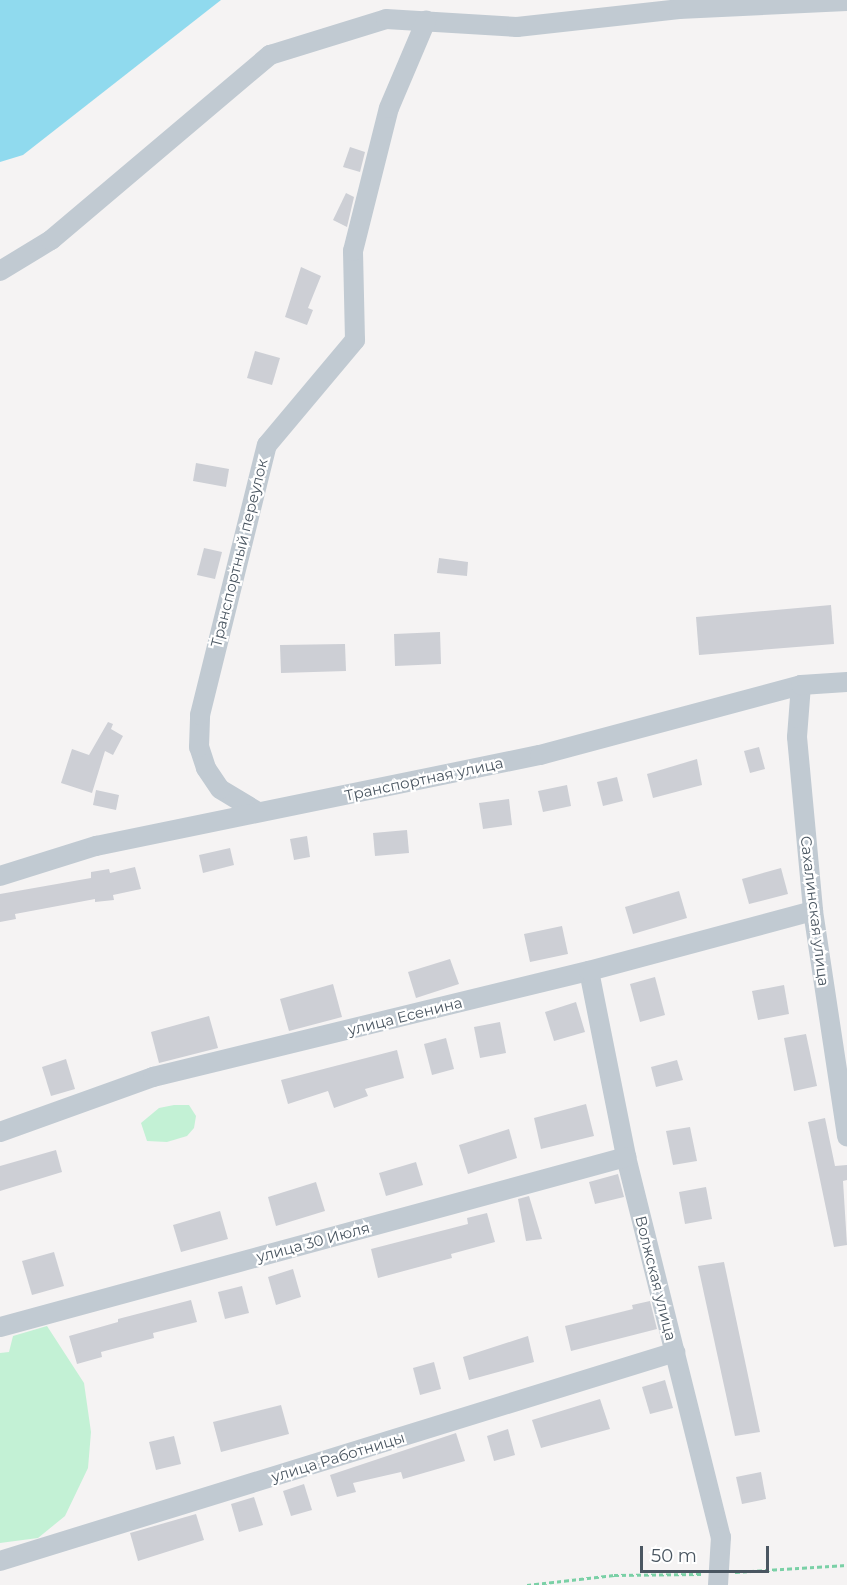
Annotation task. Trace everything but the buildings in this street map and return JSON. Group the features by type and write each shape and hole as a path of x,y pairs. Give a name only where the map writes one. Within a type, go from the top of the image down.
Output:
{"street":[{"path":"0,270 51,240 270,55 386,19 517,27 679,9 847,1"},
{"name":"Транспортный переулок","path":"258,812 220,789 206,768 199,747 200,715 267,445 355,339 353,251 389,108 426,21"},
{"name":"Транспортная улица","path":"0,876 96,846 540,755 801,685 847,682"},
{"name":"Сахалинская улица","path":"801,685 797,737 813,911 847,1136"},
{"name":"улица Есенина","path":"0,1132 153,1077 589,971 813,911"},
{"name":"Волжская улица","path":"589,971 626,1157 721,1537 718,1579"},
{"name":"улица 30 Июля","path":"0,1327 626,1157"},
{"name":"улица Работницы","path":"0,1561 675,1352"}],"path":[{"path":"527,1585 614,1575 718,1579 847,1565"}],"green space":[{"path":"189,1105 196,1116 194,1128 187,1136 167,1142 147,1141 141,1123 159,1108"},
{"path":"47,1326 84,1383 91,1432 88,1468 65,1516 38,1538 0,1543 0,1353 9,1352 13,1336"}],"water":[{"path":"0,0 221,0 23,155 0,162"}]}
